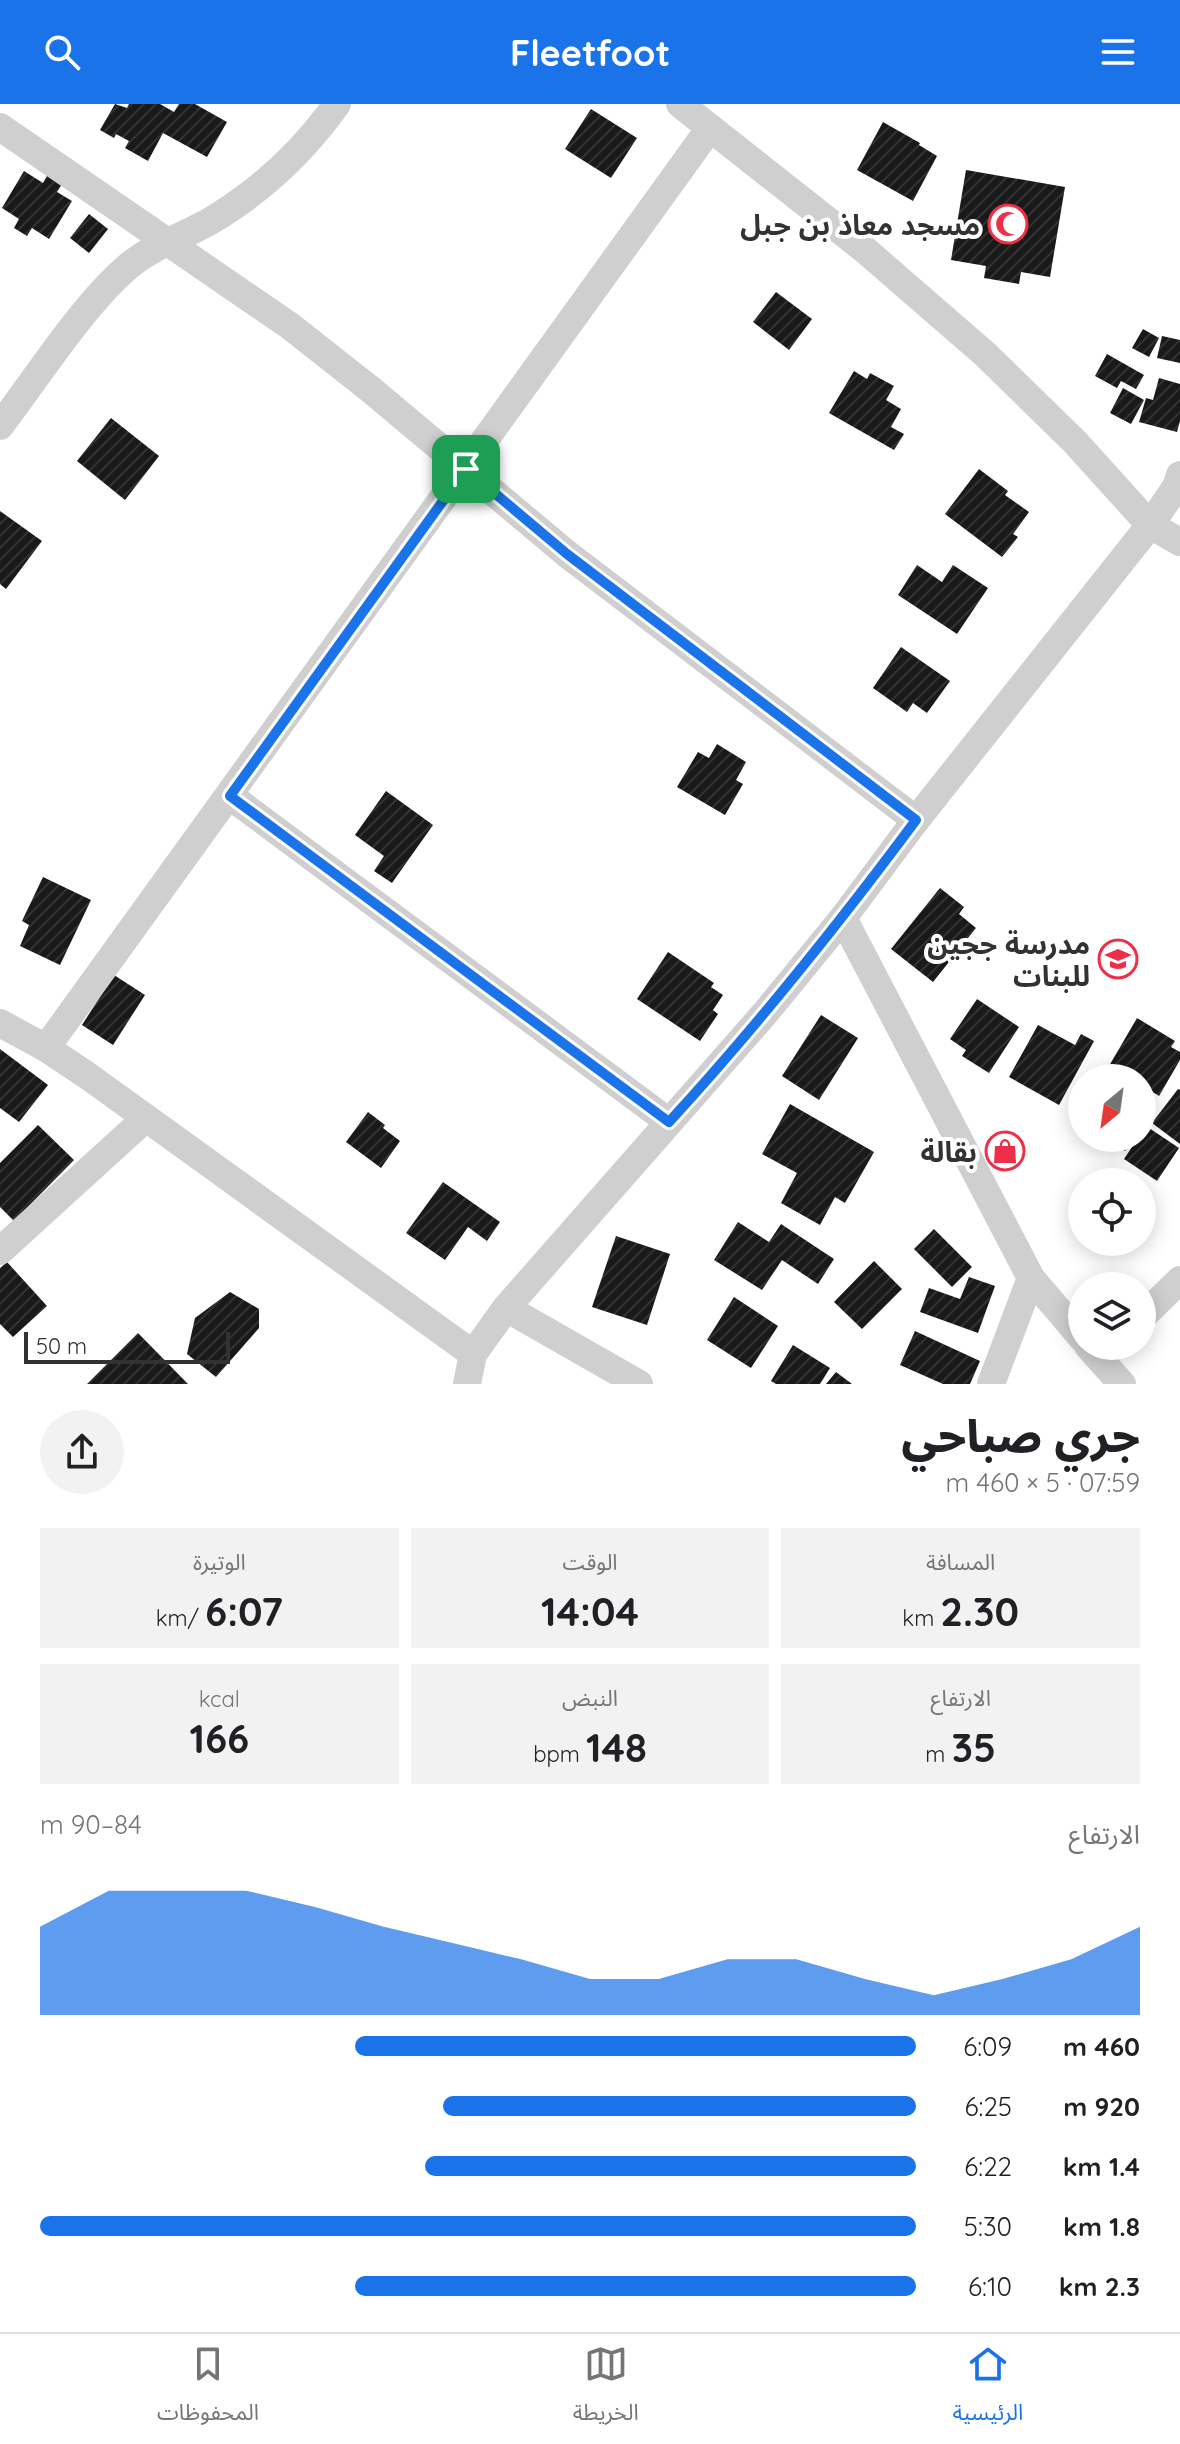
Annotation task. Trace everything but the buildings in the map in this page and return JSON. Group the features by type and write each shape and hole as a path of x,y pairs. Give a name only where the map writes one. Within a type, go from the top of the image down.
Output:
{"street":[{"path":"0,426 101,294 129,266 166,241 214,219 253,193 287,162 337,104"},
{"path":"680,104 865,250 986,355 1075,442 1150,525 1180,542"},
{"path":"0,127 290,326 567,554 916,820"},
{"path":"46,1048 710,128"},
{"path":"467,1384 473,1354 506,1308 756,1024 843,918 916,820 1150,525 1176,487 1180,475"},
{"path":"230,796 669,1122"},
{"path":"843,918 1031,1278 1068,1317"},
{"path":"0,1023 46,1048 473,1354"},
{"path":"0,1251 146,1118"},
{"path":"991,1384 1031,1278"},
{"path":"1156,1303 1180,1280"},
{"path":"506,1308 639,1384"},
{"path":"1105,1360 1122,1384"}],"place":[{"name":"مسجد معاذ بن جبل","path":"1008,224"},
{"name":"مدرسة ججين للبنات","path":"1118,959"},
{"name":"بقالة","path":"1005,1151"}],"route":[{"path":"466,469 567,554 916,820 843,918 766,1012 669,1122 230,796 466,469"}]}
